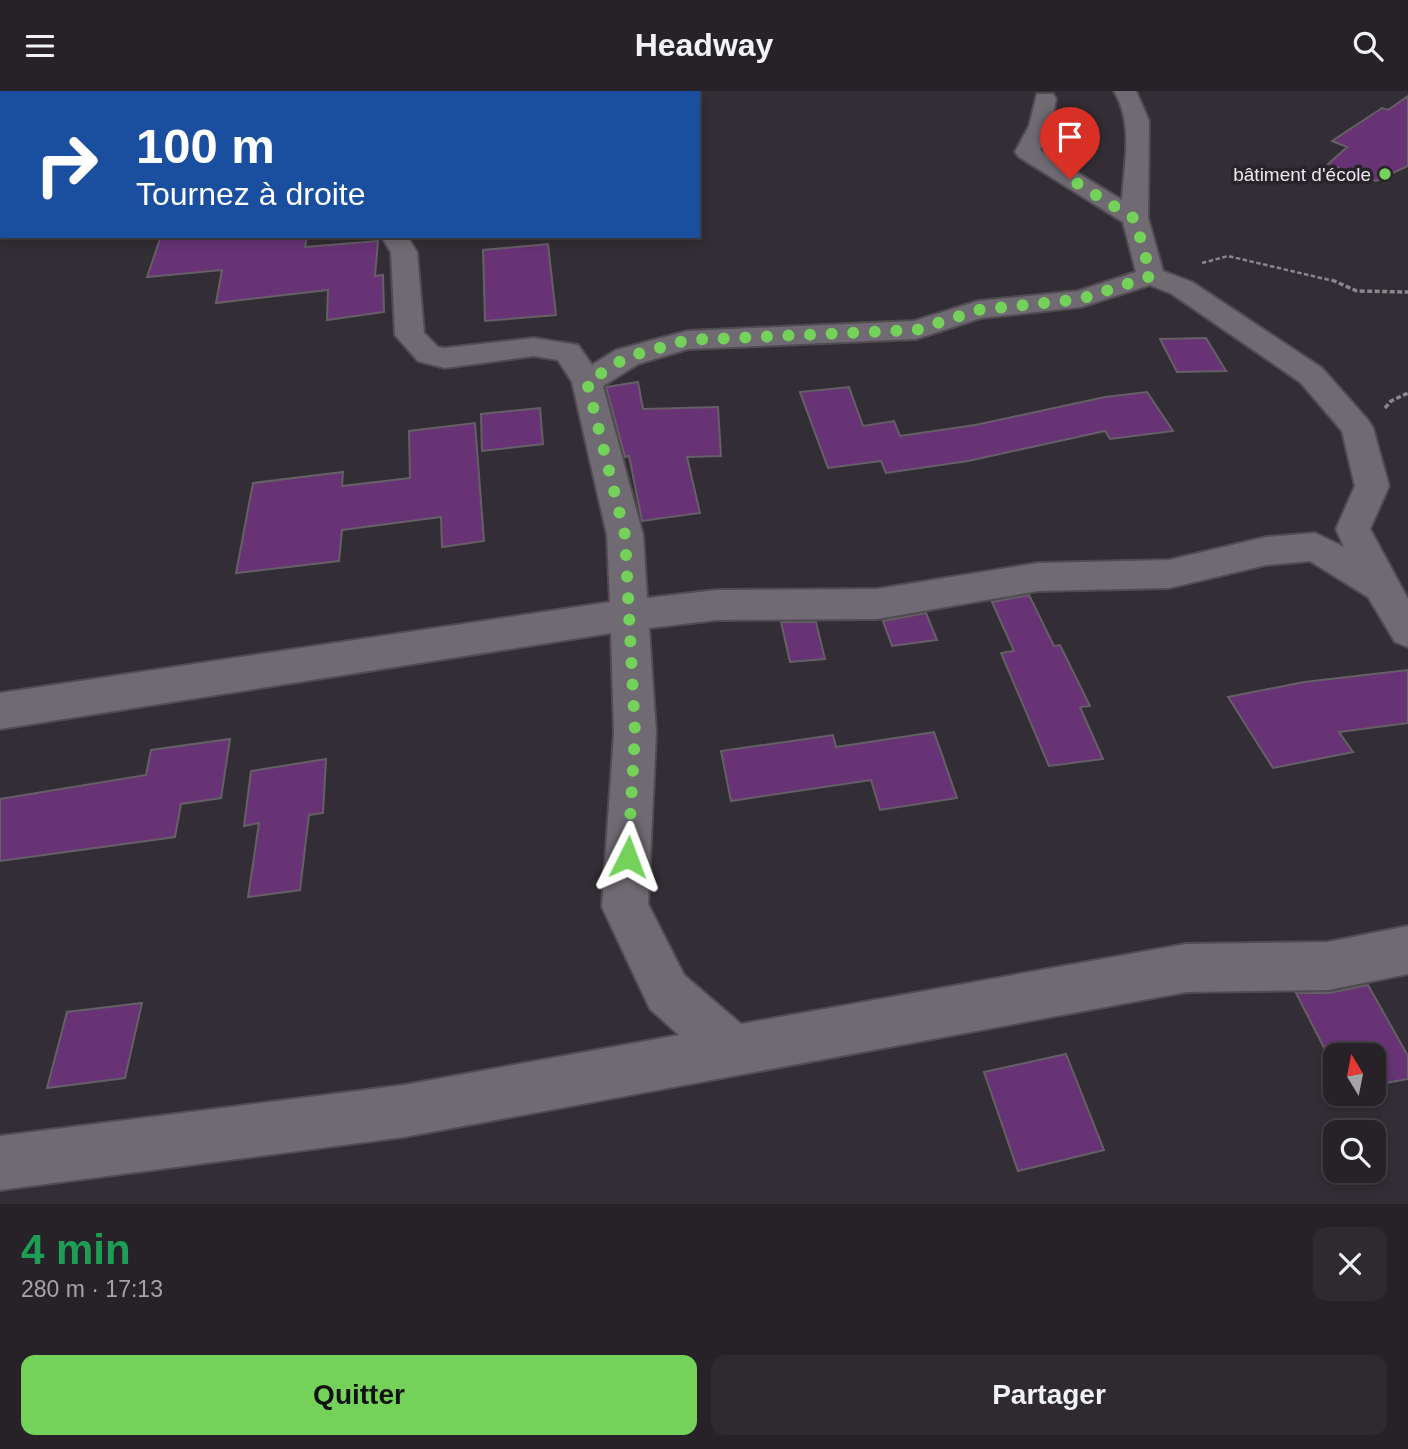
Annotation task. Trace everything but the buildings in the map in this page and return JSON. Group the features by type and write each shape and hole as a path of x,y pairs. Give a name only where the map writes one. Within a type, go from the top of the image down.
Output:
{"street":[{"path":"1125,91 1133,102 1138,120 1135,219 1151,276"},
{"path":"1045,99 1041,126 1027,152 1135,219"},
{"path":"395,238 404,252 410,335 428,354 445,358 534,347 568,352 587,382 625,535 635,733 625,907 667,992 733,1050"},
{"path":"0,711 627,615 717,605 877,604 1038,577 1169,574 1266,551 1315,547 1353,529 1372,486 1357,428 1311,375 1182,288 1151,276 1081,299 978,310 916,330 687,340 627,357 587,382"},
{"path":"1353,529 1381,587 1408,631"},
{"path":"1315,547 1381,587"},
{"path":"0,1163 404,1111 1186,968 1328,966 1408,950"}],"path":[{"path":"1151,276 1228,256 1336,281 1357,291 1408,292"}],"place":[{"name":"bâtiment d'école","path":"1385,174"}],"route":[{"path":"628,857 635,733 625,535 587,382 627,357 687,340 916,330 978,310 1081,299 1151,276 1135,219 1070,179"}]}
